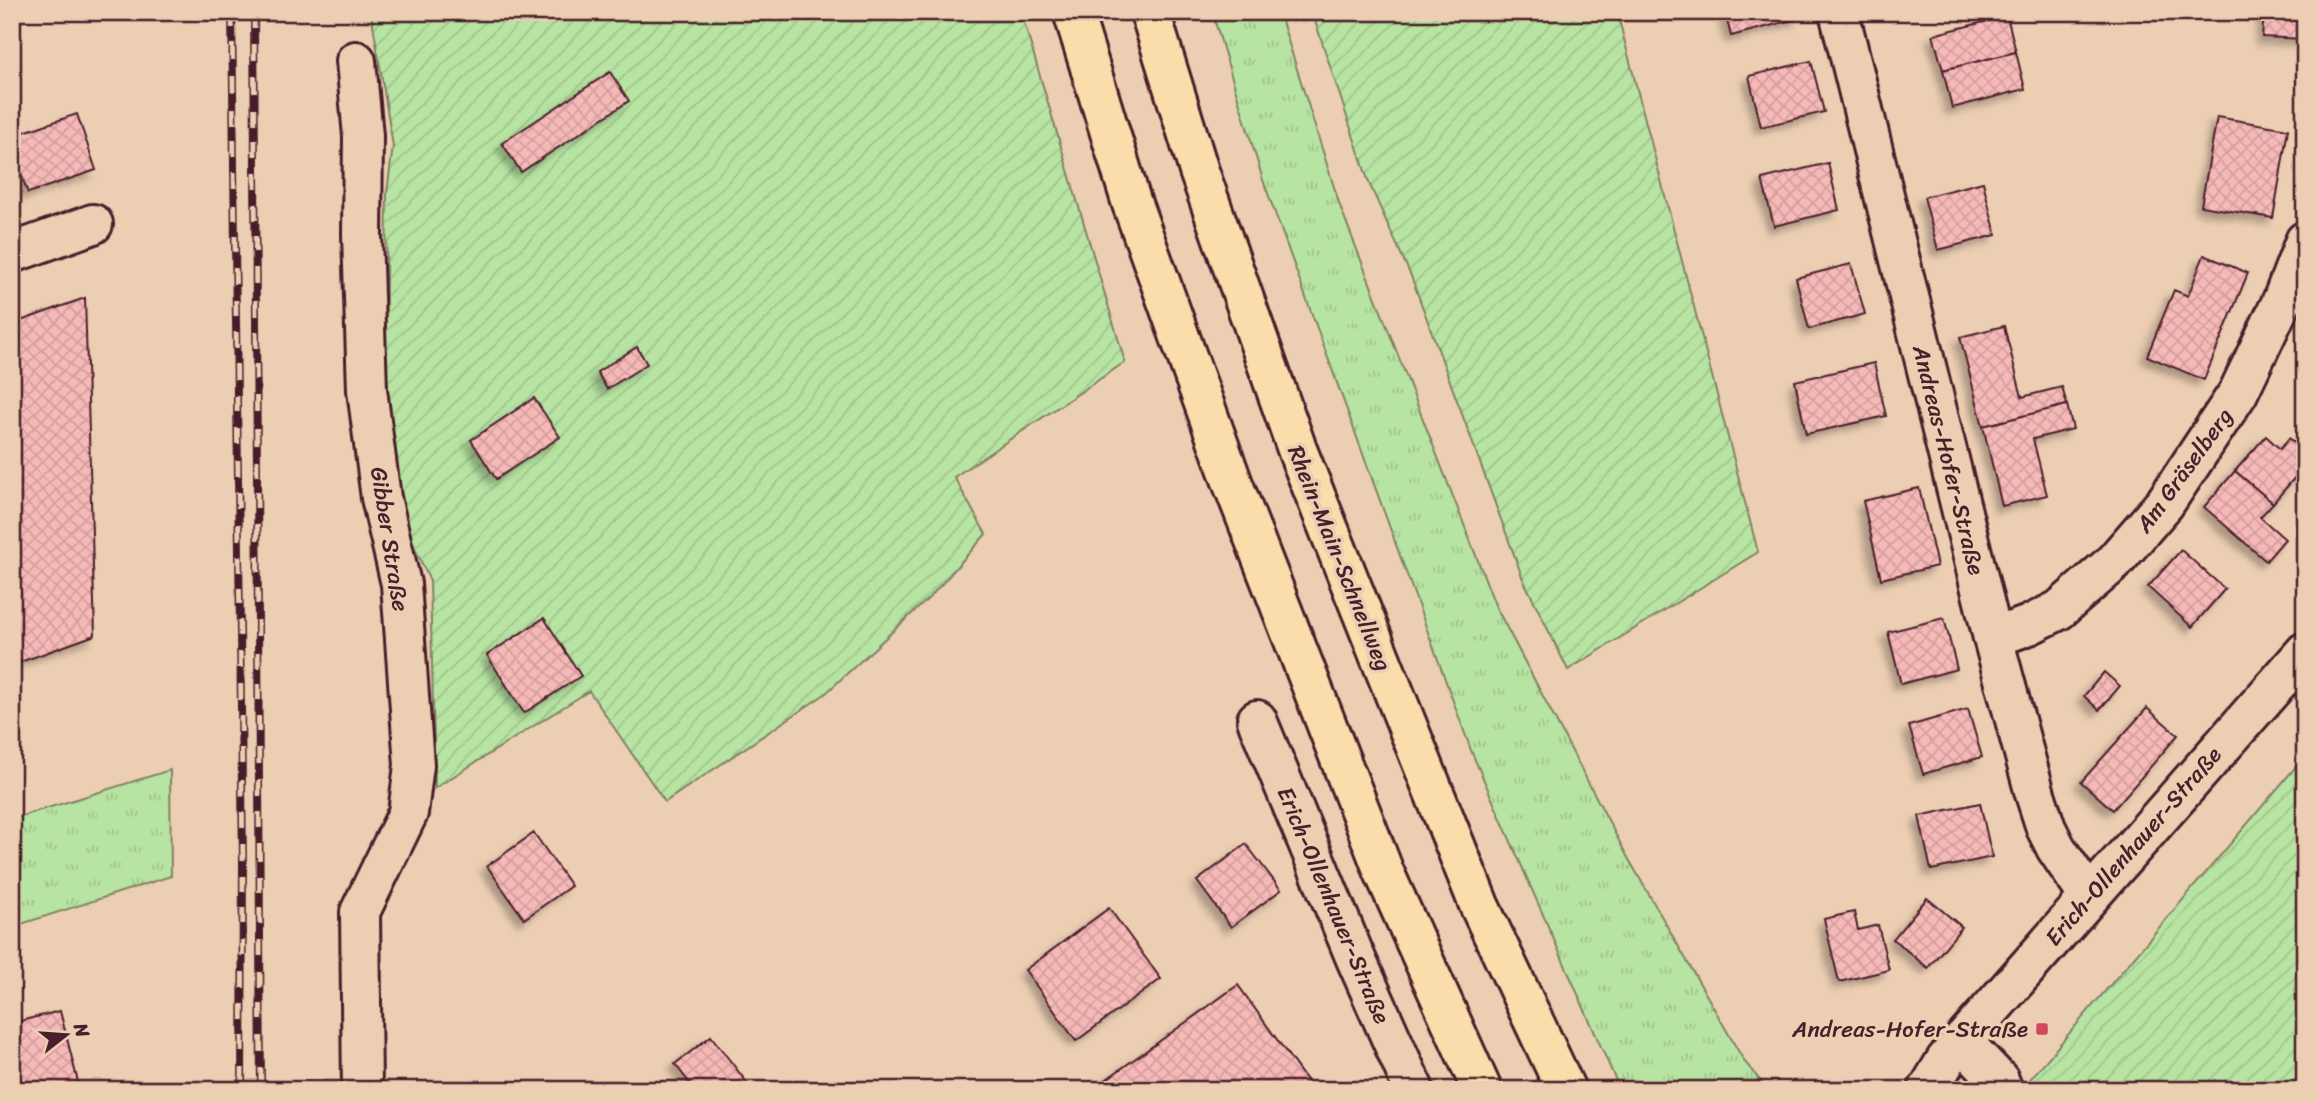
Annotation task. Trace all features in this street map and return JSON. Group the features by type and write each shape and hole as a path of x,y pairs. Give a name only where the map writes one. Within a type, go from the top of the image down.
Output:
{"highway":[{"path":"1073,12 1131,201 1233,484 1384,872 1482,1090"},
{"name":"Rhein-Main-Schnellweg","path":"1150,12 1199,171 1298,452 1479,905 1566,1090"}],"street":[{"name":"Andreas-Hofer-Straße","path":"1839,12 1993,638 2046,828 2089,897"},
{"name":"Gibber Straße","path":"356,61 363,136 362,234 367,390 381,498 401,584 414,765 408,813 360,912 362,1090"},
{"path":"12,253 93,224"},
{"name":"Am Gräselberg","path":"1993,638 2059,610 2113,564 2165,503 2238,393 2282,301 2305,241"},
{"name":"Erich-Ollenhauer-Straße","path":"1903,1090 1924,1070 1945,1064 2305,652"},
{"name":"Erich-Ollenhauer-Straße","path":"1256,720 1356,960 1414,1090"},
{"path":"1945,1064 1999,1080 2003,1090"}],"green space":[{"path":"371,12 1021,12 1125,362 954,477 986,534 931,596 825,694 665,802 589,691 435,788 430,581 400,516 385,362 387,193 393,146"},
{"path":"1212,12 1279,12 1340,206 1496,607 1627,856 1744,1061 1768,1090 1620,1090 1472,753 1263,180"},
{"path":"1312,12 1617,12 1758,552 1568,670 1523,579 1411,276 1369,183"},
{"path":"2305,756 2305,1090 2021,1090"},
{"path":"170,770 171,876 12,927 12,819"}],"building":[{"path":"1725,12 1798,12 1800,18 1731,36"},
{"path":"2264,12 2305,12 2305,39 2262,37"},
{"path":"2007,16 2016,52 1943,70 1933,35"},
{"path":"2016,52 2025,89 1952,108 1943,70"},
{"path":"1811,61 1824,112 1761,127 1749,76"},
{"path":"610,72 629,101 521,172 502,143"},
{"path":"77,114 96,170 28,193 12,150 12,136"},
{"path":"2217,117 2288,129 2273,218 2201,206"},
{"path":"1828,163 1839,210 1774,226 1762,179"},
{"path":"1983,182 1996,235 1938,250 1924,197"},
{"path":"2204,255 2248,273 2204,380 2147,356 2174,290 2188,296"},
{"path":"1851,264 1865,314 1809,329 1796,278"},
{"path":"85,298 95,635 12,665 12,324"},
{"path":"2004,326 2022,397 2062,387 2067,405 1983,426 1960,337"},
{"path":"637,347 647,364 607,389 597,372"},
{"path":"1874,363 1886,416 1806,434 1795,381"},
{"path":"534,398 560,437 496,479 471,440"},
{"path":"2067,405 2073,429 2033,439 2047,495 2002,506 1983,426"},
{"path":"2266,436 2280,449 2289,438 2305,452 2305,466 2273,503 2235,471"},
{"path":"2235,471 2273,503 2260,517 2285,539 2266,561 2204,507"},
{"path":"1919,488 1937,566 1881,579 1863,501"},
{"path":"2181,550 2225,589 2192,627 2148,587"},
{"path":"544,618 581,676 524,713 487,655"},
{"path":"1944,618 1957,669 1901,684 1888,632"},
{"path":"2104,672 2120,686 2099,710 2084,696"},
{"path":"2147,708 2178,735 2113,810 2081,782"},
{"path":"1968,709 1982,757 1923,774 1909,726"},
{"path":"1980,803 1992,857 1931,870 1919,816"},
{"path":"534,833 571,886 524,919 487,866"},
{"path":"1246,844 1281,890 1231,927 1197,881"},
{"path":"1927,898 1962,927 1928,968 1893,939"},
{"path":"1109,908 1161,979 1076,1041 1025,970"},
{"path":"1854,912 1858,930 1878,925 1889,970 1839,982 1824,919"},
{"path":"1238,985 1313,1090 1110,1090 1104,1081"},
{"path":"60,1011 80,1090 12,1090 12,1023"},
{"path":"711,1036 748,1084 740,1090 695,1090 675,1064"}],"railway":[{"path":"232,12 243,862 242,1090"},
{"path":"254,12 261,1090"}],"place":[{"name":"Andreas-Hofer-Straße","path":"2042,1029"}]}
